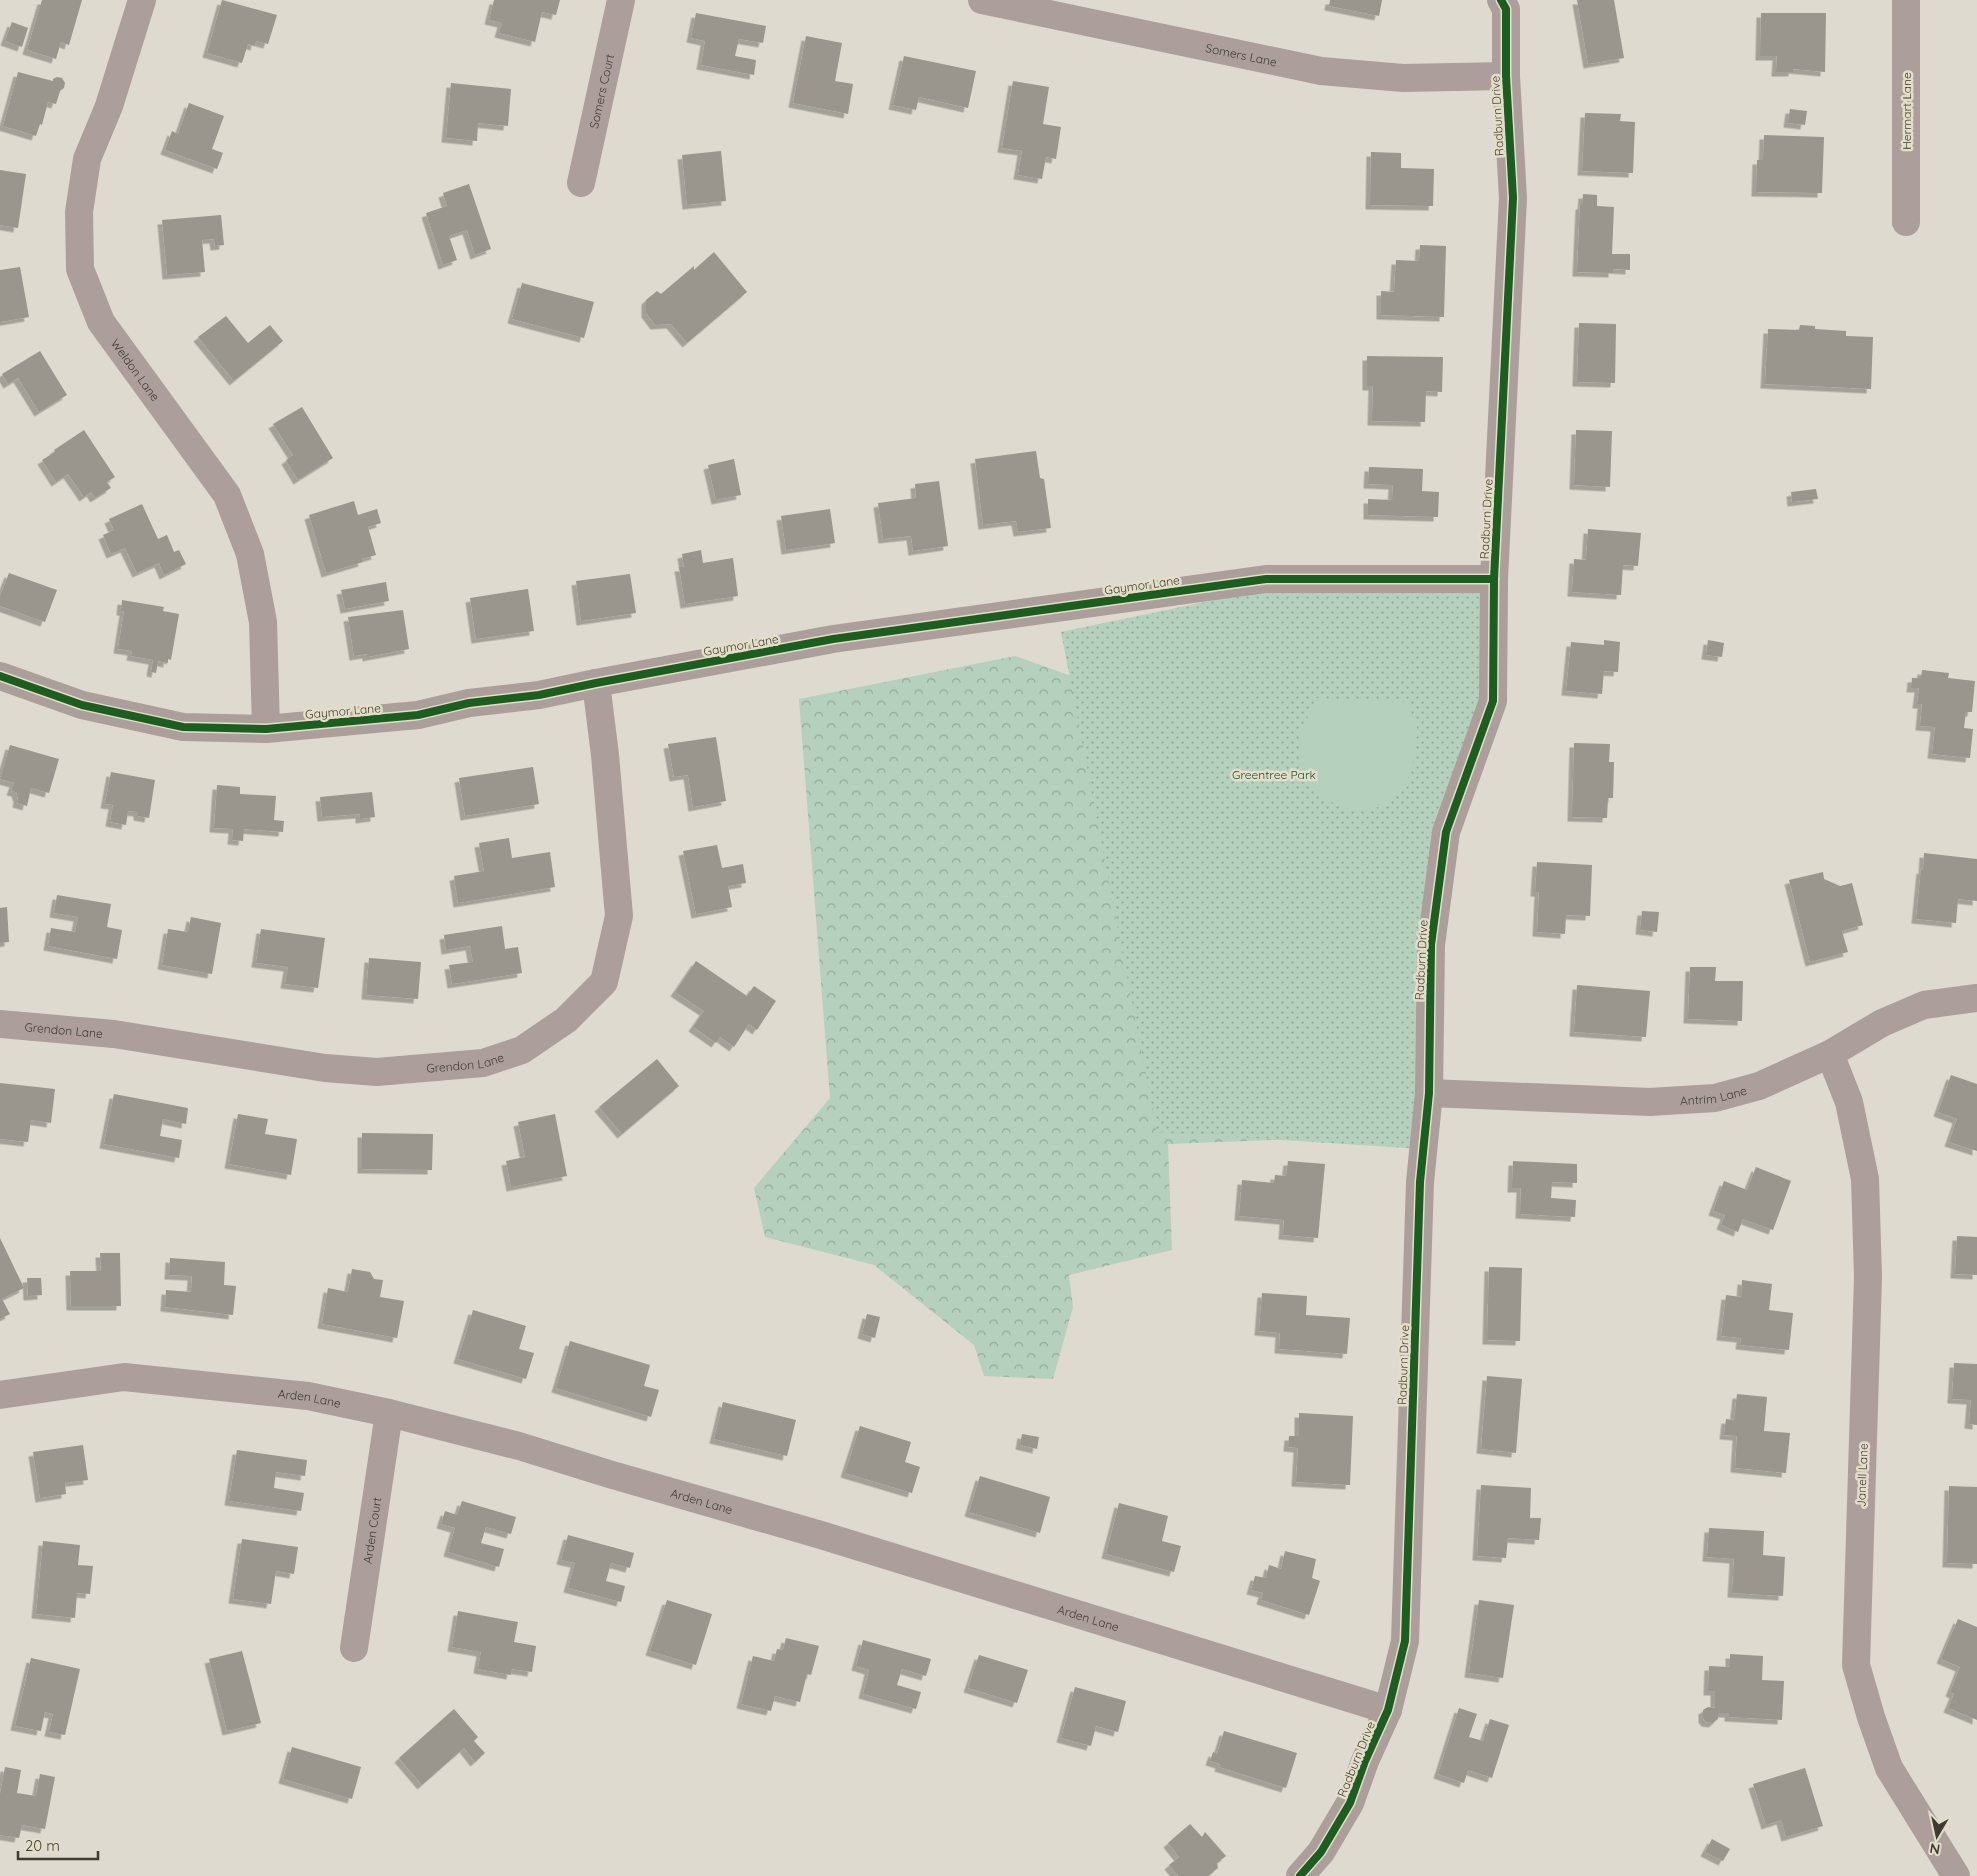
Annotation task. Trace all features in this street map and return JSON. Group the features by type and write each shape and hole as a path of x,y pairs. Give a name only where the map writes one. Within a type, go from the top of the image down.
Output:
{"street":[{"name":"Weldon Lane","path":"142,0 109,106 87,160 79,212 80,269 101,322 228,495 250,554 263,622 266,729"},
{"name":"Somers Court","path":"580,183 621,0"},
{"name":"Somers Lane","path":"982,0 1321,71 1403,78 1506,76"},
{"name":"Radburn Drive","path":"1300,1876 1322,1852 1350,1804 1365,1761 1388,1710 1405,1641 1420,1182 1429,1093 1431,944 1446,832 1493,702 1494,579 1512,198 1506,76 1506,9 1501,0"},
{"name":"Hermart Lane","path":"1906,0 1906,222"},
{"name":"Gaymor Lane","path":"0,676 82,705 183,727 266,729 418,715 469,703 539,695 833,639 1266,579 1494,579"},
{"name":"Grendon Lane","path":"0,1024 114,1034 326,1068 377,1072 483,1063 522,1050 566,1020 604,982 619,916 605,756 596,683"},
{"name":"Antrim Lane","path":"1429,1093 1650,1102 1715,1098 1760,1086 1830,1054 1882,1023 1924,1006 1977,998"},
{"name":"Janell Lane","path":"1830,1054 1849,1102 1865,1179 1868,1277 1856,1664 1871,1717 1890,1768 1956,1876"},
{"name":"Arden Lane","path":"0,1395 124,1377 308,1396 389,1413 519,1446 812,1533 1388,1710"},
{"name":"Arden Court","path":"354,1648 389,1413"}],"green space":[{"name":"Greentree Park","path":"1485,589 1493,701 1446,832 1423,1149 1157,1132 1061,632 1262,590"},
{"path":"1015,656 1088,682 1299,1139 1168,1144 1172,1250 1069,1275 1073,1307 1053,1379 984,1376 974,1345 874,1265 765,1237 754,1188 830,1098 799,699"},
{"path":"1317,698 1408,702 1417,728 1415,758 1405,786 1384,806 1354,811 1335,804 1316,793 1299,760 1300,734"}],"building":[{"path":"42,0 82,0 69,45 61,42 56,59 27,50"},
{"path":"222,0 277,15 268,44 256,41 255,46 248,44 242,63 207,53"},
{"path":"494,0 560,0 556,15 542,12 535,42 499,33 502,23 489,20"},
{"path":"1330,0 1382,0 1379,16 1329,6"},
{"path":"1577,0 1614,0 1624,58 1588,64"},
{"path":"696,13 766,26 763,43 739,39 735,56 756,60 754,75 701,65 705,41 691,38"},
{"path":"1761,13 1826,13 1825,72 1793,69 1793,72 1776,72 1777,56 1760,56"},
{"path":"12,22 28,28 22,47 5,41"},
{"path":"806,36 842,43 835,81 853,84 848,114 793,103"},
{"path":"904,56 976,71 968,108 919,97 916,110 893,105"},
{"path":"18,72 53,81 57,77 62,78 65,83 56,104 48,102 42,125 40,124 36,136 3,126"},
{"path":"1013,81 1049,87 1043,124 1061,127 1056,159 1046,157 1042,179 1018,175 1022,151 1002,148"},
{"path":"451,83 511,89 508,126 478,123 477,141 446,138"},
{"path":"189,103 224,116 212,149 223,153 217,169 165,150 172,131 178,134"},
{"path":"1790,109 1807,111 1805,125 1788,123"},
{"path":"1585,113 1621,114 1620,121 1635,122 1633,173 1582,171"},
{"path":"1764,135 1824,137 1822,193 1756,192 1757,160 1763,160"},
{"path":"721,151 726,201 687,205 682,155"},
{"path":"1371,152 1401,153 1401,168 1434,169 1433,206 1370,205"},
{"path":"0,170 26,174 18,228 0,225"},
{"path":"469,184 491,249 475,255 467,230 449,236 457,260 443,265 426,213 447,206 443,193"},
{"path":"1583,194 1597,195 1597,206 1614,207 1612,254 1630,254 1630,270 1613,269 1613,273 1577,272 1580,205 1582,205"},
{"path":"221,215 224,245 215,246 214,239 202,240 205,272 167,275 162,220"},
{"path":"1420,245 1446,246 1444,317 1381,315 1381,291 1394,292 1396,260 1419,261"},
{"path":"714,252 747,292 687,343 671,324 655,325 646,313 646,300 657,291 661,294 694,266 694,270"},
{"path":"20,267 29,317 0,322 0,270"},
{"path":"522,283 594,302 584,338 512,319"},
{"path":"226,316 248,343 270,325 283,341 234,381 198,337"},
{"path":"1579,323 1616,324 1615,383 1577,382"},
{"path":"1800,325 1815,326 1815,329 1846,331 1846,336 1873,337 1871,389 1765,384 1768,329 1799,330"},
{"path":"40,351 67,395 39,412 18,378 8,384 2,374"},
{"path":"1367,356 1443,357 1442,392 1426,391 1425,422 1372,421 1373,386 1367,386"},
{"path":"302,407 333,458 298,480 286,460 293,455 273,424"},
{"path":"84,430 115,477 107,482 111,488 95,498 91,492 84,497 68,474 56,482 42,460"},
{"path":"1576,430 1612,431 1610,487 1574,485"},
{"path":"1036,451 1040,478 1044,479 1051,528 1018,532 1016,521 983,525 975,459"},
{"path":"734,459 741,495 716,500 708,465"},
{"path":"1369,467 1423,469 1422,491 1439,492 1438,517 1368,515 1368,499 1392,500 1393,485 1368,484"},
{"path":"939,481 948,546 913,551 911,536 883,539 878,503 916,498 915,484"},
{"path":"1816,489 1818,499 1792,502 1791,492"},
{"path":"354,501 358,515 377,509 381,523 368,527 376,555 362,559 363,562 326,573 309,515"},
{"path":"142,504 158,539 167,535 174,552 179,550 186,564 164,575 159,563 137,573 125,548 111,554 103,535 114,530 109,519"},
{"path":"830,509 835,543 786,550 781,516"},
{"path":"1588,529 1641,533 1638,566 1623,565 1621,595 1572,592 1574,559 1586,560"},
{"path":"701,550 703,563 733,558 738,596 685,604 679,567 684,567 682,554"},
{"path":"9,573 57,590 45,622 0,606 0,596"},
{"path":"630,574 636,613 581,621 576,581"},
{"path":"386,582 389,601 345,609 341,590"},
{"path":"528,589 534,631 476,639 470,598"},
{"path":"122,600 164,607 163,611 179,614 171,660 168,659 168,663 158,661 156,673 151,672 153,660 131,656 132,651 118,649 124,611 121,611"},
{"path":"403,610 409,649 367,657 367,654 354,656 348,617"},
{"path":"1604,640 1620,642 1618,672 1604,671 1602,694 1566,691 1571,642 1604,645"},
{"path":"1708,640 1724,643 1722,657 1706,655"},
{"path":"1922,670 1949,673 1948,678 1975,681 1972,712 1966,712 1964,728 1973,729 1970,758 1932,754 1935,727 1920,726 1922,704 1917,704 1919,688 1911,688 1912,678 1921,678"},
{"path":"716,737 726,801 693,807 688,775 674,777 668,744"},
{"path":"1574,743 1610,744 1609,762 1614,762 1613,798 1608,798 1607,818 1572,817"},
{"path":"10,745 59,759 49,793 31,788 27,806 17,803 16,792 11,791 14,783 0,779"},
{"path":"533,767 539,804 465,816 459,778"},
{"path":"111,772 155,780 149,818 138,816 138,812 128,811 126,825 110,822 113,805 105,804"},
{"path":"217,785 240,787 240,794 276,796 274,820 284,821 283,832 244,829 243,841 232,840 233,829 214,828"},
{"path":"372,792 375,817 360,819 360,814 322,817 320,797"},
{"path":"509,838 512,858 550,852 555,887 458,903 454,876 484,871 479,843"},
{"path":"717,845 722,868 743,864 746,883 728,886 732,907 696,914 683,851"},
{"path":"1924,853 1977,859 1977,901 1958,899 1956,923 1916,919"},
{"path":"1537,862 1592,865 1590,916 1566,915 1565,934 1537,932 1539,892 1535,892"},
{"path":"1823,872 1824,879 1840,886 1852,883 1863,925 1842,931 1848,952 1810,962 1789,880"},
{"path":"57,895 111,904 107,927 122,930 117,959 48,946 51,928 75,932 78,917 54,913"},
{"path":"7,907 9,942 0,943 0,908"},
{"path":"1642,911 1659,912 1657,932 1640,930"},
{"path":"191,917 221,923 212,974 162,965 168,929 188,932"},
{"path":"502,926 505,949 518,947 522,973 452,984 449,965 473,962 470,946 446,950 444,935"},
{"path":"261,929 325,938 318,988 285,984 288,967 256,963"},
{"path":"369,958 421,962 418,999 366,995"},
{"path":"696,961 747,996 754,986 776,1001 757,1030 749,1024 734,1047 720,1037 716,1043 693,1027 704,1011 675,992"},
{"path":"1690,967 1716,967 1715,981 1743,981 1742,1021 1688,1019"},
{"path":"1577,985 1650,991 1646,1037 1574,1032"},
{"path":"657,1059 679,1086 622,1134 599,1107"},
{"path":"1951,1075 1977,1084 1977,1151 1949,1142 1957,1119 1938,1112"},
{"path":"0,1083 55,1089 51,1123 31,1120 28,1142 0,1139"},
{"path":"114,1094 188,1108 186,1124 163,1119 160,1136 182,1140 179,1158 104,1144"},
{"path":"238,1114 268,1119 265,1134 297,1139 291,1175 229,1164"},
{"path":"555,1114 567,1176 511,1187 506,1161 525,1157 518,1122"},
{"path":"362,1133 433,1134 432,1170 362,1169"},
{"path":"1288,1161 1325,1164 1318,1238 1283,1235 1284,1220 1239,1216 1242,1180 1274,1183 1275,1175 1286,1176"},
{"path":"1513,1161 1577,1164 1577,1183 1552,1182 1551,1198 1576,1200 1575,1217 1520,1214 1521,1188 1512,1188"},
{"path":"1756,1167 1791,1181 1773,1230 1743,1219 1738,1232 1721,1225 1725,1215 1713,1211 1724,1181 1747,1190"},
{"path":"1957,1236 1977,1237 1977,1275 1955,1274"},
{"path":"0,1238 24,1288 2,1299 10,1314 0,1319"},
{"path":"100,1253 120,1253 121,1306 71,1306 70,1271 101,1271"},
{"path":"170,1258 225,1262 224,1285 236,1286 233,1315 165,1307 166,1290 191,1292 192,1276 169,1275"},
{"path":"1489,1267 1522,1268 1520,1341 1487,1340"},
{"path":"352,1269 370,1272 374,1279 383,1280 380,1297 404,1301 397,1338 322,1324 328,1288 348,1292"},
{"path":"27,1278 41,1278 42,1295 28,1296"},
{"path":"1742,1280 1772,1284 1769,1310 1793,1313 1789,1350 1740,1345 1741,1338 1721,1336 1726,1295 1741,1297"},
{"path":"1262,1293 1307,1296 1306,1315 1350,1318 1347,1354 1279,1349 1280,1333 1259,1331"},
{"path":"473,1310 526,1326 519,1349 534,1353 526,1379 458,1359"},
{"path":"867,1314 880,1317 875,1338 862,1334"},
{"path":"570,1341 650,1365 644,1386 659,1390 651,1417 556,1388"},
{"path":"1954,1363 1977,1364 1977,1425 1969,1424 1971,1400 1952,1399"},
{"path":"1487,1376 1522,1379 1516,1453 1481,1449"},
{"path":"1737,1394 1767,1397 1764,1431 1790,1433 1786,1473 1735,1468 1737,1436 1724,1435 1726,1419 1734,1420"},
{"path":"723,1402 796,1420 787,1456 714,1439"},
{"path":"1299,1413 1353,1416 1350,1485 1296,1482 1298,1448 1288,1447 1289,1436 1299,1436"},
{"path":"860,1426 911,1442 905,1462 920,1467 912,1493 845,1473"},
{"path":"1022,1434 1039,1437 1037,1449 1020,1445"},
{"path":"83,1445 88,1480 65,1483 66,1494 40,1498 33,1452"},
{"path":"237,1450 307,1460 305,1476 276,1472 274,1488 304,1493 301,1511 229,1501"},
{"path":"980,1476 1050,1497 1040,1533 969,1512"},
{"path":"1481,1485 1531,1488 1530,1518 1541,1518 1539,1540 1508,1538 1506,1558 1477,1556"},
{"path":"1949,1486 1977,1487 1977,1564 1947,1563"},
{"path":"462,1501 516,1517 511,1534 486,1527 481,1543 504,1549 499,1567 448,1552 455,1528 441,1524 445,1511 457,1515"},
{"path":"1119,1503 1168,1516 1162,1541 1181,1546 1174,1572 1106,1554"},
{"path":"1709,1528 1764,1531 1763,1555 1785,1557 1783,1596 1732,1593 1734,1559 1707,1557"},
{"path":"568,1535 634,1553 630,1568 611,1563 606,1581 625,1586 621,1602 568,1588 575,1563 561,1560"},
{"path":"242,1539 298,1547 294,1574 276,1571 271,1604 233,1599"},
{"path":"43,1541 80,1545 78,1565 93,1566 90,1594 77,1593 75,1618 36,1614"},
{"path":"1285,1551 1316,1559 1312,1578 1320,1581 1309,1615 1261,1600 1263,1593 1251,1590 1255,1576 1266,1578 1269,1565 1281,1569"},
{"path":"667,1600 712,1614 696,1665 650,1651"},
{"path":"1479,1600 1514,1605 1503,1678 1469,1673"},
{"path":"458,1611 518,1622 514,1642 536,1646 532,1672 512,1669 511,1675 478,1669 481,1652 452,1647"},
{"path":"1958,1619 1977,1627 1977,1720 1948,1708 1954,1694 1950,1692 1960,1667 1941,1659"},
{"path":"786,1638 819,1646 811,1675 807,1674 800,1702 775,1696 771,1711 741,1704 753,1656 774,1661 777,1649 783,1650"},
{"path":"863,1640 931,1659 926,1676 902,1669 897,1685 921,1692 916,1709 863,1694 869,1670 856,1666"},
{"path":"242,1651 261,1723 227,1731 209,1659"},
{"path":"1730,1654 1763,1656 1762,1680 1784,1681 1782,1720 1729,1717 1729,1713 1719,1713 1718,1719 1713,1723 1706,1722 1703,1718 1703,1710 1708,1707 1715,1708 1715,1691 1708,1691 1709,1666 1730,1667"},
{"path":"979,1655 1028,1670 1017,1703 968,1688"},
{"path":"31,1658 80,1669 65,1735 49,1732 53,1714 45,1712 41,1731 15,1726"},
{"path":"1075,1687 1126,1701 1118,1732 1096,1726 1091,1746 1061,1738"},
{"path":"1459,1708 1477,1714 1469,1737 1483,1741 1490,1719 1509,1725 1492,1778 1468,1770 1464,1783 1438,1774"},
{"path":"454,1709 478,1737 474,1741 485,1753 475,1762 464,1748 422,1785 399,1758"},
{"path":"1224,1731 1297,1753 1286,1788 1219,1767 1220,1764 1210,1761 1213,1752 1217,1754"},
{"path":"292,1747 361,1767 352,1799 283,1779"},
{"path":"5,1767 21,1770 17,1793 36,1796 40,1774 55,1777 45,1829 22,1825 19,1838 0,1835 0,1794"},
{"path":"1805,1768 1823,1826 1786,1837 1781,1820 1766,1825 1753,1784"},
{"path":"1190,1824 1202,1837 1205,1832 1226,1856 1217,1863 1218,1868 1208,1876 1178,1876 1169,1865 1179,1857 1168,1843"},
{"path":"1712,1839 1730,1849 1723,1861 1705,1852"}],"cycle path":[{"path":"1300,1876 1321,1852 1350,1803 1365,1761 1388,1710 1405,1641 1420,1182 1429,1093 1431,945 1446,832 1493,701 1494,579 1513,198 1506,76 1506,9 1501,0"},
{"path":"0,676 82,705 183,727 266,729 418,715 469,703 539,695 833,639 1266,579 1494,579"}]}
